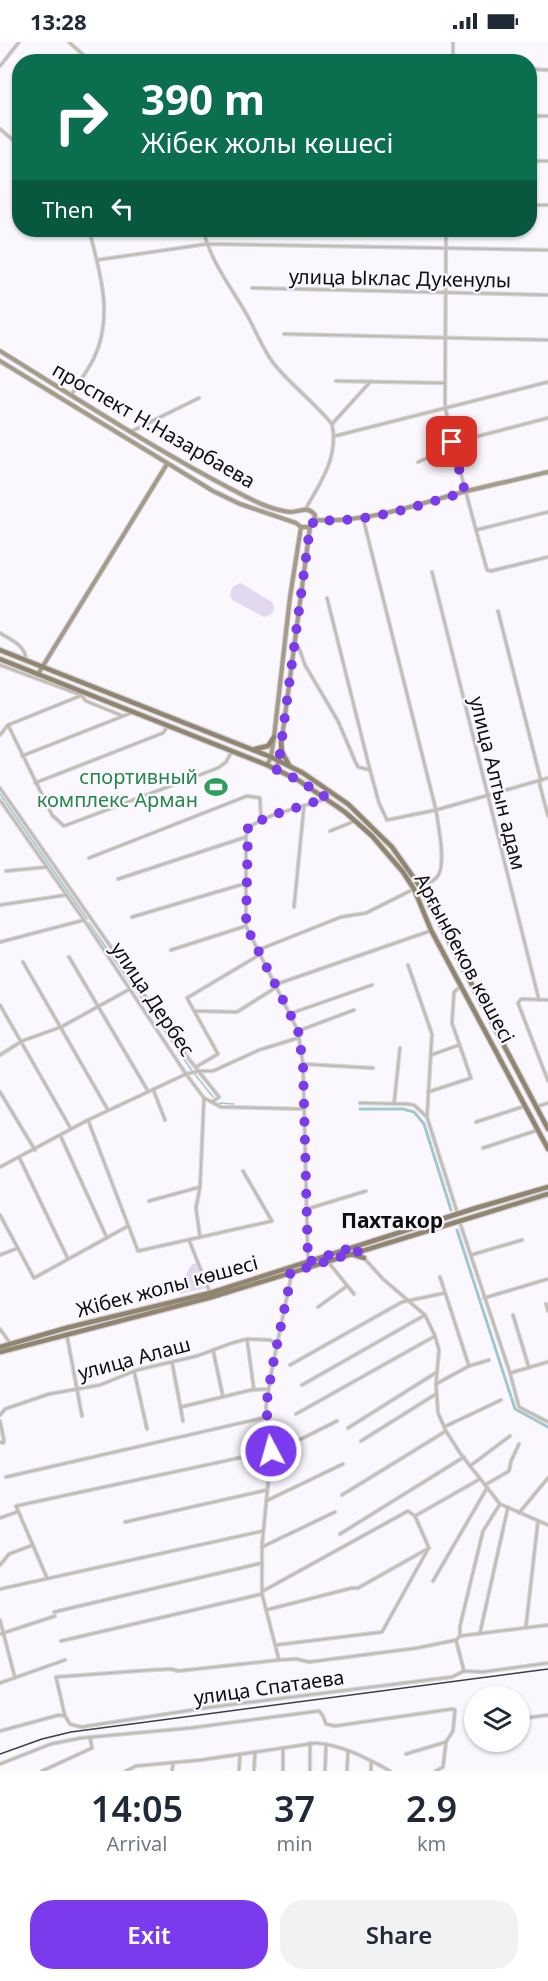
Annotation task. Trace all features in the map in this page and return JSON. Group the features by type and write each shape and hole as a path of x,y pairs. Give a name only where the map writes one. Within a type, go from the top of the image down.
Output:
{"main road":[{"name":"проспект Н.Назарбаева","path":"0,351 130,432 238,492 274,508 298,511"},
{"name":"проспект Н.Назарбаева","path":"0,361 204,486 240,504 296,523"},
{"path":"38,674 167,464"},
{"path":"315,520 363,518 548,472"},
{"path":"275,769 279,761 310,527 315,520 315,515 306,508 298,511 296,523 301,527 310,527"},
{"path":"267,765 271,757 274,737 290,597 301,527"},
{"name":"Арғынбеков көшесі","path":"0,650 271,757 291,767 348,804 392,847 421,888 548,1129"},
{"name":"Арғынбеков көшесі","path":"0,659 83,694 267,765 327,798 355,821 386,851 414,890 431,930 489,1034 548,1149"},
{"path":"252,749 268,746 274,737"},
{"path":"281,742 282,752 291,767"},
{"path":"489,1034 496,1031"},
{"name":"Жібек жолы көшесі","path":"459,1218 548,1187"},
{"name":"Жібек жолы көшесі","path":"12,1346 210,1293 308,1262 548,1194"},
{"name":"Жібек жолы көшесі","path":"0,1349 212,1297 349,1254 358,1248"},
{"path":"349,1254 364,1258"}],"street":[{"path":"0,66 19,42"},
{"path":"69,42 82,54"},
{"path":"0,129 12,139"},
{"path":"72,395 94,357 103,330 105,305 91,237"},
{"path":"205,237 215,264 233,291 272,361 332,424 335,436 332,457 306,508"},
{"path":"446,237 446,408 452,442 488,570 548,557"},
{"path":"97,260 207,244 548,250"},
{"name":"улица Ыклас Дукенулы","path":"252,288 548,295"},
{"path":"284,334 548,340"},
{"path":"336,381 446,383"},
{"path":"332,424 371,381"},
{"path":"335,436 548,382"},
{"path":"130,432 199,398"},
{"path":"418,462 434,455 444,445 452,442 548,417"},
{"path":"476,530 548,512"},
{"path":"363,518 436,810 441,851 440,873 436,879 421,888"},
{"name":"улица Алтын адам","path":"432,572 539,1000"},
{"path":"327,598 370,770 379,803 387,820 436,810 548,778"},
{"path":"498,610 548,816"},
{"path":"0,633 20,646 25,652 26,660"},
{"path":"299,648 305,664 338,721 358,767 370,770"},
{"path":"0,670 2,665 83,694 86,701 123,716"},
{"path":"0,735 8,725 83,694 89,685"},
{"path":"22,756 133,712"},
{"path":"8,725 52,815 60,824 67,825 218,768 226,762 231,750"},
{"path":"35,783 163,733 168,726"},
{"name":"улица Дербес","path":"0,788 116,956 219,1097 212,1102"},
{"path":"89,858 247,796 260,798 261,820"},
{"path":"308,1262 303,1064 298,1030 274,987 246,926 246,837 248,826 327,798"},
{"name":"улица Дербес","path":"0,800 204,1098"},
{"path":"294,907 304,806"},
{"path":"330,831 355,821"},
{"path":"118,879 246,837"},
{"path":"6,871 46,867"},
{"path":"132,916 247,883"},
{"path":"257,951 340,917 366,913 414,890"},
{"path":"0,906 66,895"},
{"path":"0,942 84,920"},
{"path":"171,950 246,926"},
{"path":"195,1011 237,1012 274,987 431,930"},
{"path":"196,1067 218,1054 188,998 259,955"},
{"path":"69,957 148,1092"},
{"path":"23,962 108,1110"},
{"path":"408,965 431,1028 427,1117 519,1407 548,1422"},
{"path":"289,1014 372,985"},
{"path":"428,1092 471,1078 452,1023 454,992 462,986"},
{"path":"0,1055 22,1041 61,1027 130,989"},
{"path":"548,1000 521,999 518,1003 548,1082"},
{"path":"0,1005 71,1129"},
{"path":"298,1030 354,1010"},
{"path":"0,1167 108,1110 186,1074 213,1071 259,1050 299,1037"},
{"path":"431,1055 459,1045"},
{"path":"394,1104 399,1048"},
{"path":"303,1064 374,1068"},
{"path":"153,1089 165,1120"},
{"path":"0,1092 34,1150"},
{"path":"200,1237 196,1208 200,1186 204,1098 221,1107 304,1109"},
{"path":"360,1103 414,1105 427,1117"},
{"path":"537,1107 548,1103"},
{"path":"476,1122 526,1105"},
{"path":"88,1120 138,1251 272,1221 243,1171"},
{"path":"483,1148 538,1130"},
{"path":"60,1136 107,1238"},
{"path":"19,1157 68,1259"},
{"path":"149,1201 200,1186"},
{"path":"307,1209 366,1191"},
{"path":"0,1215 34,1278 128,1226"},
{"path":"189,1240 210,1293"},
{"path":"471,1255 522,1240"},
{"path":"0,1255 18,1248"},
{"path":"358,1248 383,1279 425,1315 439,1350 436,1384 438,1413 446,1431 470,1466 500,1504 548,1525"},
{"path":"328,1261 354,1294"},
{"path":"279,1659 262,1593 262,1547 271,1453 267,1417 269,1389 289,1289 290,1273"},
{"path":"440,1277 469,1366"},
{"path":"484,1298 548,1279"},
{"path":"318,1307 347,1286"},
{"path":"290,1365 409,1299 445,1293"},
{"path":"546,1304 548,1311"},
{"path":"302,1385 425,1315"},
{"path":"513,1315 529,1368"},
{"path":"0,1329 12,1346"},
{"path":"67,1333 82,1416"},
{"path":"296,1414 435,1336"},
{"path":"247,1339 254,1390"},
{"name":"улица Алаш","path":"0,1415 5,1409 49,1394 100,1385 135,1371 247,1339 270,1340 277,1344"},
{"path":"213,1350 223,1398"},
{"path":"436,1384 469,1366 489,1360"},
{"path":"172,1362 183,1421"},
{"path":"510,1373 548,1362"},
{"path":"135,1371 147,1429"},
{"path":"348,1428 437,1372"},
{"path":"181,1407 254,1390 269,1389"},
{"path":"361,1441 436,1394"},
{"path":"444,1427 501,1400"},
{"path":"6,1477 267,1417"},
{"path":"0,1421 2,1442"},
{"path":"47,1578 16,1506 271,1453 337,1421"},
{"path":"342,1495 446,1431"},
{"path":"470,1466 510,1436"},
{"path":"433,1581 486,1486 509,1471 519,1444"},
{"path":"340,1534 464,1457"},
{"path":"266,1501 343,1464"},
{"path":"519,1513 548,1478"},
{"path":"415,1516 480,1479"},
{"path":"125,1522 267,1490"},
{"path":"460,1636 460,1626 483,1531 500,1504"},
{"path":"480,1634 508,1507"},
{"path":"61,1641 262,1593 408,1511 415,1516 429,1548"},
{"path":"0,1518 18,1512"},
{"path":"262,1547 335,1512"},
{"path":"526,1627 538,1521"},
{"path":"0,1589 263,1531"},
{"path":"0,1565 9,1554 33,1545"},
{"path":"266,1610 358,1588 429,1548"},
{"path":"276,1645 382,1632 429,1548"},
{"path":"54,1612 262,1563"},
{"path":"2,1633 55,1616"},
{"path":"0,1620 16,1679"},
{"path":"464,1671 456,1640 460,1636 548,1625"},
{"name":"улица Спатаева","path":"456,1640 417,1648 309,1662 279,1659 178,1671 171,1669 56,1677 65,1716 70,1724 81,1727 212,1707 452,1677 464,1671 483,1672 548,1663"},
{"path":"0,1683 64,1660"},
{"path":"0,1764 51,1744 90,1737 190,1728 319,1711 326,1724 335,1726 452,1709 455,1710 453,1731 446,1742 443,1767 436,1771"},
{"path":"0,1731 59,1715 65,1716"},
{"path":"530,1717 548,1715"},
{"path":"42,1771 92,1748 90,1737"},
{"path":"406,1754 446,1742"},
{"path":"310,1743 310,1771"},
{"path":"126,1771 136,1766 172,1764 310,1743 326,1744 348,1751 390,1771"},
{"path":"325,1771 326,1744"},
{"path":"283,1748 283,1771"},
{"path":"347,1771 348,1751"},
{"path":"254,1771 255,1753"},
{"path":"239,1771 240,1754"},
{"path":"370,1771 371,1761"},
{"path":"172,1764 172,1771"}],"shaded area":[{"path":"241,583 272,602 274,610 270,615 264,617 232,600 230,594 232,589"},
{"path":"197,1263 207,1288 180,1294 181,1283 192,1264"}],"waterway":[{"path":"0,794 87,919"},
{"path":"89,923 213,1097"},
{"path":"219,1103 234,1104"},
{"path":"360,1109 403,1109 414,1112 424,1124 451,1210"},
{"path":"457,1230 515,1409 548,1427"}],"railway":[{"path":"0,1754 42,1739 71,1732 548,1669"}],"place":[{"name":"спортивный комплекс Арман","path":"216,787"}],"district":[{"name":"Пахтакор","path":"392,1220"}],"route":[{"path":"271,1451 266,1406 290,1273 359,1251 356,1246 308,1262 303,1064 298,1030 246,926 246,837 248,826 273,815 327,798 275,769 279,761 310,527 315,520 363,518 465,492 452,442"}]}
